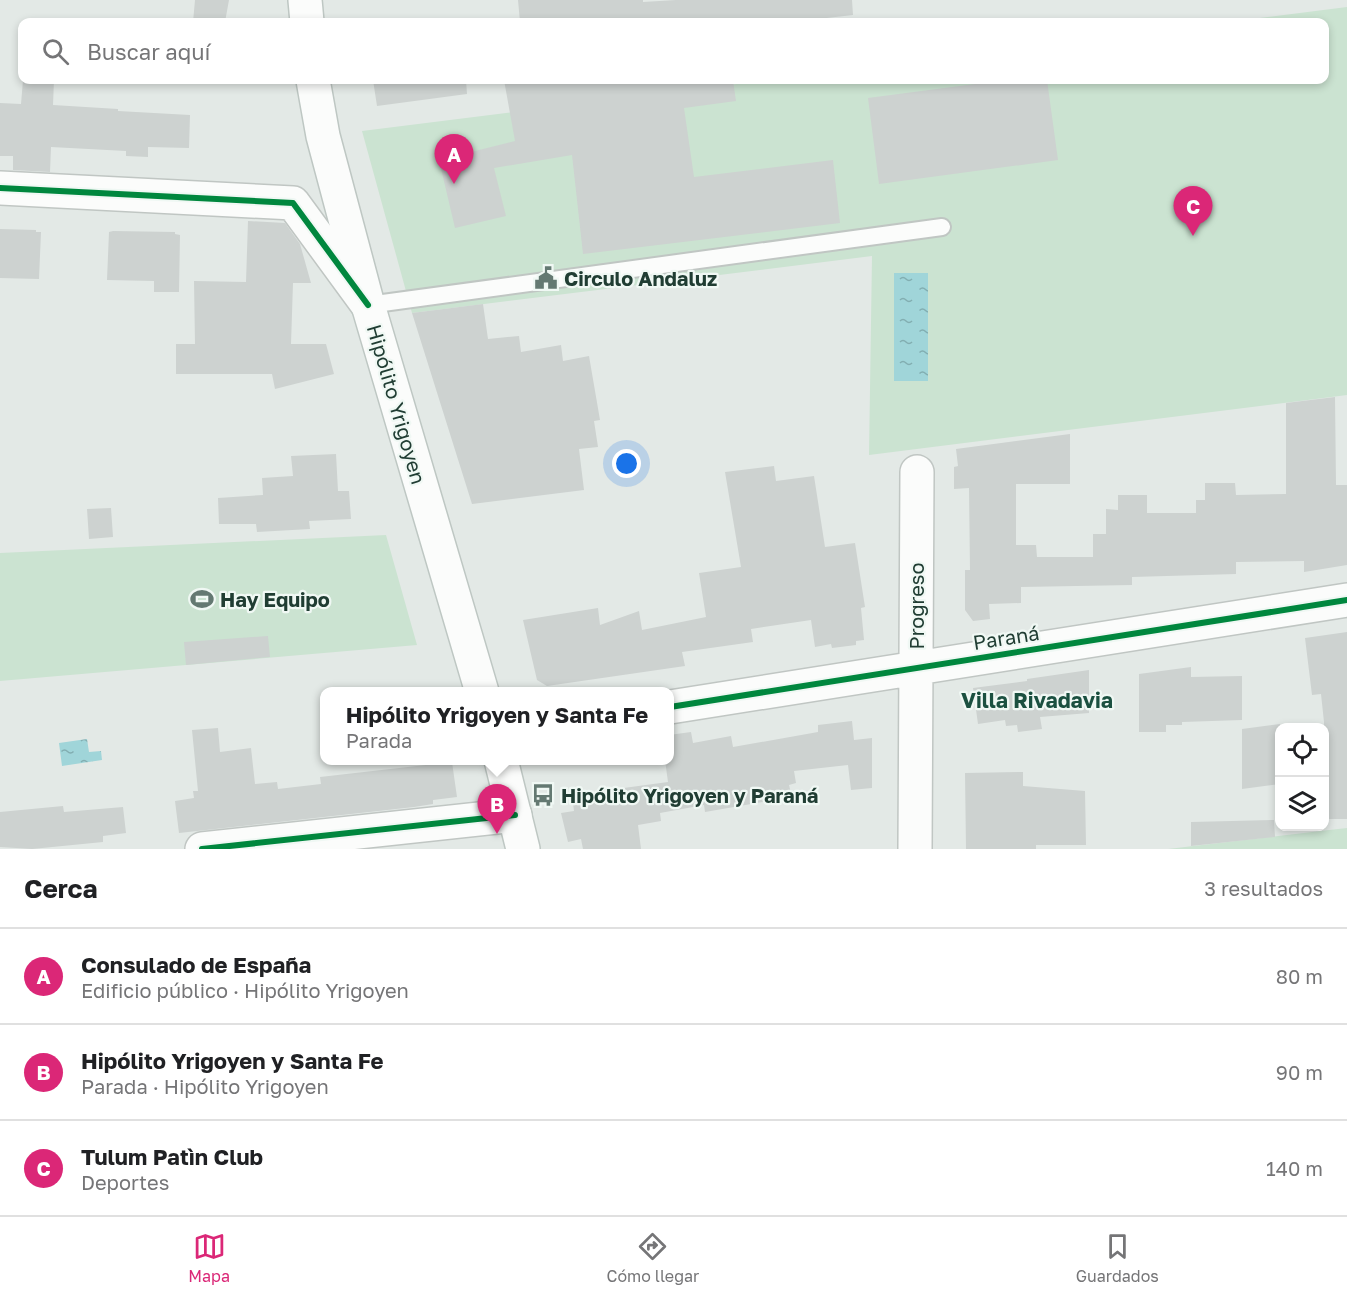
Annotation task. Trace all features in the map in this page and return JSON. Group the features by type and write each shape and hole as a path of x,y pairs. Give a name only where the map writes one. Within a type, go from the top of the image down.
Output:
{"street":[{"path":"305,0 307,18"},
{"name":"Hipólito Yrigoyen","path":"314,84 323,136 368,305 481,687"},
{"path":"0,188 293,203 368,305"},
{"name":"Progreso","path":"915,849 917,471"},
{"name":"Paraná","path":"674,706 1347,600"},
{"path":"502,765 523,849"},
{"path":"202,849 515,815"}],"lane":[{"path":"368,305 942,227"}],"green space":[{"name":"Circulo Andaluz","path":"1347,7 1347,395 869,455 872,256 412,313 362,131 736,84 1329,84 1329,18 1259,18"},
{"name":"Hay Equipo","path":"386,535 417,645 0,681 0,553"},
{"path":"1347,828 1347,849 1168,849 1329,831"}],"water":[{"path":"894,273 928,273 928,381 894,381"},
{"path":"87,739 89,752 101,751 102,760 62,766 59,743"}],"building":[{"path":"195,0 229,0 226,18 193,18"},
{"path":"518,0 643,0 643,2 852,0 853,15 827,18 520,18"},
{"path":"23,84 54,84 53,105 190,115 189,148 148,147 148,157 126,156 126,151 51,147 50,172 13,170 13,156 0,156 0,103 21,104"},
{"path":"374,84 466,84 467,94 377,106"},
{"path":"505,84 734,84 736,101 684,108 694,177 833,160 840,223 583,254 572,155 494,168 506,216 455,228 439,160 515,141"},
{"path":"975,84 1048,84 1058,160 879,184 868,98"},
{"path":"248,221 285,223 300,244 311,283 293,283 291,344 326,344 334,374 275,389 272,374 176,374 176,344 195,344 194,281 246,282"},
{"path":"0,229 41,232 39,279 0,278"},
{"path":"109,232 175,232 180,235 179,292 154,292 154,281 107,280"},
{"path":"483,304 488,339 519,336 521,352 561,345 563,361 589,356 600,420 594,421 598,447 579,449 584,490 472,504 412,313"},
{"path":"1335,397 1336,485 1347,485 1347,565 1304,572 1304,561 1236,562 1236,574 1132,577 1132,585 1021,587 1021,603 989,604 990,619 973,621 965,610 965,570 970,570 969,488 954,489 954,467 958,466 956,449 1070,434 1070,484 1016,484 1016,545 1036,545 1037,557 1093,557 1093,534 1106,534 1106,509 1118,510 1118,495 1147,495 1147,513 1196,513 1196,500 1205,500 1205,483 1235,483 1236,495 1286,494 1286,403"},
{"path":"336,454 338,491 349,491 351,519 309,521 310,529 257,532 256,524 219,524 218,498 263,495 262,478 293,476 291,456"},
{"path":"774,466 776,481 814,476 825,547 855,543 865,607 861,608 864,640 856,641 856,645 832,648 831,644 815,647 811,620 751,629 753,642 682,652 685,666 547,686 537,680 523,620 598,608 600,625 639,611 642,630 706,617 699,573 741,567 725,472"},
{"path":"111,508 113,537 89,539 87,509"},
{"path":"1347,632 1347,819 1329,819 1329,723 1324,723 1321,694 1312,695 1305,638"},
{"path":"268,636 270,657 186,665 184,642"},
{"path":"1191,667 1191,677 1242,676 1242,720 1182,722 1182,725 1166,725 1166,732 1139,732 1139,674"},
{"path":"1089,670 1089,713 1040,717 1042,729 1018,732 1017,725 1006,726 1005,720 978,724 973,688"},
{"path":"852,721 854,740 872,738 872,788 851,790 848,765 794,771 796,783 789,785 792,797 705,812 704,805 660,813 661,821 638,825 641,849 583,849 581,839 568,842 561,813 574,811 572,795 668,782 666,765 674,765 674,734 691,732 693,743 731,736 733,747 818,732 818,725"},
{"path":"1275,725 1275,785 1242,789 1242,729"},
{"path":"218,728 220,752 251,748 255,784 277,782 278,789 321,784 320,777 426,765 452,765 457,797 433,800 433,804 414,807 179,833 175,801 194,798 193,791 198,791 192,730"},
{"path":"1023,772 1023,786 1085,791 1086,845 1036,845 1036,849 966,849 965,773"},
{"path":"63,806 64,812 123,807 126,833 103,836 103,842 32,849 0,847 0,812"},
{"path":"1274,820 1275,837 1191,846 1191,822"}],"cycle path":[{"path":"0,188 293,203 368,305"},
{"path":"674,706 1347,600"},
{"path":"202,849 515,815"}],"place":[{"name":"Consulado de España","path":"454,184"},
{"name":"Tulum Patìn Club","path":"1193,236"},
{"name":"Circulo Andaluz","path":"546,278"},
{"name":"Hay Equipo","path":"202,599"},
{"name":"Hipólito Yrigoyen y Paraná","path":"543,795"},
{"name":"Hipólito Yrigoyen y Santa Fe","path":"497,834"}],"district":[{"name":"Villa Rivadavia","path":"1037,700"}]}
